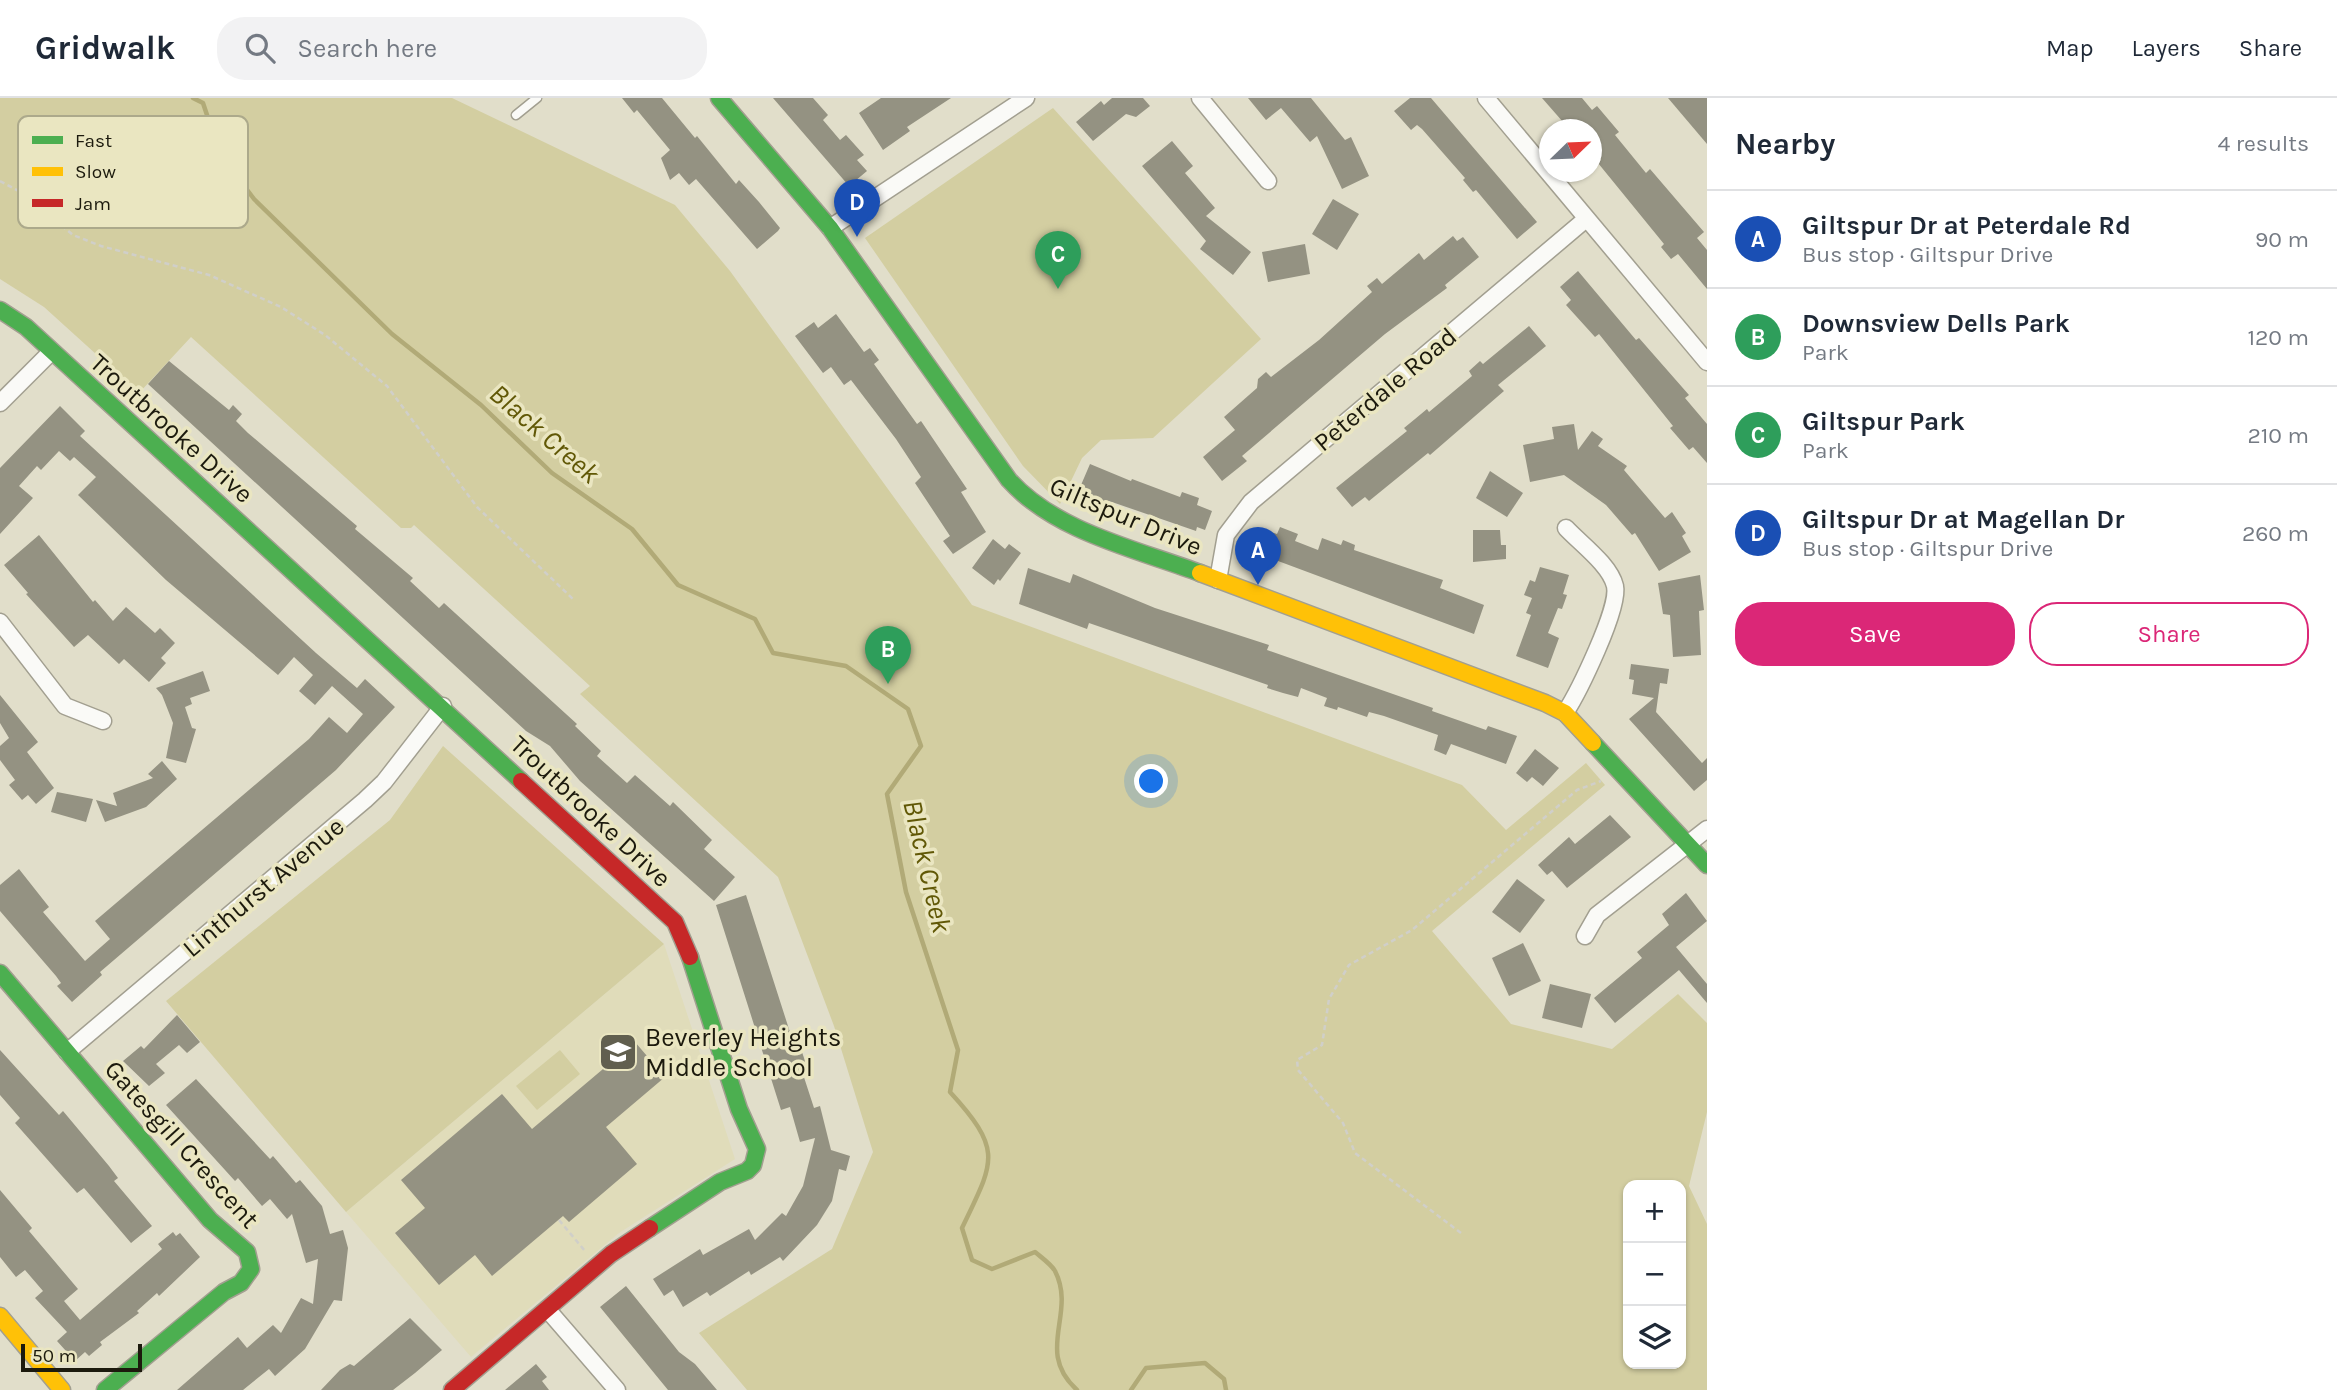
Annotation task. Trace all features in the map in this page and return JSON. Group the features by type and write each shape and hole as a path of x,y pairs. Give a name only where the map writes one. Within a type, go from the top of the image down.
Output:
{"street":[{"name":"Giltspur Drive","path":"719,98 830,228 1009,480 1028,501 1059,520 1565,713 1707,865"},
{"path":"830,228 1026,98"},
{"path":"1200,98 1268,181"},
{"path":"1486,98 1707,362"},
{"name":"Peterdale Road","path":"1218,580 1226,536 1251,502 1586,219"},
{"name":"Troutbrooke Drive","path":"0,310 26,327 443,706 674,922 684,937 739,1109 757,1149 753,1165 747,1171 720,1182 611,1254 452,1390"},
{"path":"0,403 51,352"},
{"path":"1565,713 1579,692 1589,668 1608,620 1616,588 1611,575 1566,528"},
{"path":"0,622 65,706 103,722"},
{"name":"Linthurst Avenue","path":"67,1052 365,800 384,782 443,706"},
{"path":"1585,936 1597,915 1707,829"},
{"name":"Gatesgill Crescent","path":"0,973 210,1220 247,1252 251,1269 241,1283 224,1293 105,1390"},
{"path":"547,1309 617,1390"},
{"path":"0,1316 62,1390"}],"lane":[{"path":"516,114 537,98"}],"path":[{"path":"0,181 18,191"},
{"path":"65,228 73,235 101,246 209,275 281,307 325,335 387,386 478,507 573,600"},
{"path":"1461,1233 1355,1153 1343,1123 1298,1070 1297,1060 1322,1045 1329,999 1349,965 1412,930 1577,790 1594,781 1628,781"},
{"path":"559,1220 585,1251"}],"shaded area":[{"path":"0,98 452,98 675,205 730,271 972,605 1462,785 1506,830 1586,763 1605,785 1432,931 1511,1024 1612,1049 1678,994 1707,1023 1707,1112 1689,1186 1707,1224 1707,1390 747,1390 699,1333 832,1249 873,1152 834,1026 778,877 580,694 590,686 414,525 411,528 401,528 191,337 139,393 44,307 0,279"},
{"path":"1053,108 1261,339 1153,438 1101,440 1082,458 1060,504 1023,466 865,238"},
{"path":"443,746 664,944 346,1212 166,1001 390,820"},
{"name":"Beverley Heights Middle School","path":"664,944 735,1159 619,1233 471,1357 346,1212"},
{"path":"560,1050 580,1074 537,1110 516,1086"}],"building":[{"path":"622,98 662,98 736,184 739,180 759,202 780,228 778,231 757,249 696,179 689,185 679,173 670,180 661,158 670,150 637,110 634,113"},
{"path":"773,98 813,98 828,115 823,120 840,140 846,135 864,155 857,160 867,171 849,186"},
{"path":"881,98 951,98 907,127 910,131 883,150 859,113"},
{"path":"1112,98 1143,98 1150,106 1136,117 1126,114 1093,141 1076,122 1101,101 1104,105"},
{"path":"1248,98 1311,98 1345,140 1351,137 1369,176 1342,189 1317,136 1310,142 1281,108 1266,120"},
{"path":"1410,98 1431,98 1537,222 1517,239 1476,190 1473,192 1463,180 1465,178 1422,129 1417,125 1411,130 1394,111"},
{"path":"1542,98 1582,98 1592,110 1597,106 1619,132 1615,135 1646,173 1650,169 1704,232 1697,238 1707,250 1707,289 1678,254 1671,259 1661,247 1664,244 1602,168 1602,119 1560,119"},
{"path":"1668,98 1707,98 1707,144"},
{"path":"1172,141 1193,166 1185,173 1215,208 1206,216 1251,252 1233,275 1200,249 1206,241 1142,166"},
{"path":"1333,199 1359,214 1337,250 1312,234"},
{"path":"1453,236 1457,241 1463,237 1479,257 1445,285 1447,288 1385,334 1242,456 1247,461 1222,481 1203,457 1235,430 1224,417 1257,388 1258,379 1266,372 1271,377 1319,340 1372,292 1367,286 1377,278 1382,284 1419,253 1424,260"},
{"path":"1305,244 1310,274 1268,282 1262,252"},
{"path":"1578,271 1636,340 1639,338 1689,395 1685,398 1707,424 1707,463 1693,447 1689,450 1670,428 1673,426 1599,334 1595,337 1566,305 1571,300 1560,287"},
{"path":"836,314 864,352 870,348 879,360 874,364 917,424 921,421 967,489 961,492 986,532 953,554 943,541 950,536 915,483 921,477 896,439 851,380 844,385 831,367 823,373 795,336 814,322 818,328"},
{"path":"1529,326 1546,346 1498,385 1504,391 1430,455 1428,453 1369,501 1365,497 1352,507 1336,488 1407,431 1404,428 1427,409 1429,412 1472,376 1469,371 1480,361 1483,364"},
{"path":"169,361 229,410 233,405 242,414 236,421 248,433 357,526 355,529 413,578 410,581 439,608 444,603 577,724 575,726 601,751 597,756 627,783 635,775 670,806 673,802 712,840 704,849 735,877 714,901 580,781 550,746 526,731 148,384"},
{"path":"60,406 85,431 80,436 316,653 357,688 365,679 395,707 336,770 100,972 102,975 72,1002 57,986 61,983 56,976 0,911 0,885 19,869 49,907 43,912 85,961 110,939 95,921 309,739 329,717 347,733 363,714 332,686 315,705 299,691 313,675 294,657 278,675 166,580 78,495 96,477 74,457 70,461 59,451 41,470 37,466 19,486 33,498 0,534 0,468"},
{"path":"1574,424 1578,450 1592,431 1603,439 1598,446 1627,466 1624,470 1665,518 1672,512 1686,533 1682,536 1691,552 1659,571 1635,533 1632,535 1606,505 1564,475 1530,482 1523,445 1554,439 1552,427"},
{"path":"1090,464 1180,497 1182,492 1199,498 1197,505 1212,511 1205,530 1197,527 1196,531 1109,501 1107,505 1078,492"},
{"path":"1490,471 1523,493 1507,517 1476,498"},
{"path":"1280,527 1298,534 1295,541 1318,550 1322,538 1341,545 1343,540 1355,545 1354,550 1443,580 1440,588 1484,605 1474,634 1262,555 1271,532 1277,534"},
{"path":"1473,530 1500,530 1501,545 1506,545 1506,559 1473,562"},
{"path":"39,535 93,602 95,600 113,621 126,607 155,633 160,628 175,643 161,658 166,663 149,682 124,659 119,664 88,635 74,647 4,565"},
{"path":"993,539 1005,549 1009,544 1021,553 994,585 972,568"},
{"path":"1540,567 1569,575 1562,609 1558,608 1548,633 1559,638 1548,668 1516,656 1531,615 1526,613 1532,598 1524,595 1530,580 1535,582"},
{"path":"1028,568 1070,583 1073,574 1155,608 1269,645 1267,650 1433,708 1432,711 1486,730 1488,726 1517,736 1506,764 1451,744 1446,755 1434,750 1438,735 1369,712 1367,717 1338,707 1337,710 1324,706 1327,698 1301,688 1298,697 1283,693 1267,688 1268,685 1089,623 1087,629 1019,604"},
{"path":"1700,575 1704,610 1699,611 1701,655 1673,657 1670,615 1663,614 1658,583"},
{"path":"1631,664 1669,669 1667,684 1660,683 1656,712 1702,763 1707,758 1707,780 1694,791 1629,719 1654,698 1632,694 1634,680 1629,679"},
{"path":"203,671 210,691 190,698 192,704 185,707 192,728 196,729 186,763 166,758 173,723 162,695 156,688"},
{"path":"0,695 38,742 27,752 54,788 36,804 28,795 22,800 9,785 15,780 0,760 0,746 9,738 0,723"},
{"path":"1535,749 1559,768 1543,786 1532,777 1527,782 1516,773"},
{"path":"162,761 177,779 146,807 105,822 96,800 117,806 113,793 153,778 148,774"},
{"path":"57,792 93,799 86,822 51,812"},
{"path":"1610,815 1631,837 1567,888 1552,871 1547,875 1538,865 1569,837 1575,844"},
{"path":"1517,879 1545,900 1520,933 1492,912"},
{"path":"1686,893 1707,921 1676,947 1707,984 1707,1003 1679,970 1615,1023 1594,998 1642,958 1637,952 1669,925 1662,914"},
{"path":"746,895 796,1051 801,1049 806,1064 800,1065 814,1108 820,1106 831,1150 850,1156 846,1171 839,1169 832,1201 817,1225 783,1261 780,1257 751,1275 749,1271 710,1296 707,1292 683,1307 673,1290 664,1296 653,1279 700,1249 703,1255 749,1229 755,1240 782,1213 786,1216 803,1186 815,1138 800,1142 790,1107 781,1110 716,905"},
{"path":"1523,943 1541,981 1509,996 1492,958"},
{"path":"1550,984 1591,994 1582,1028 1542,1018"},
{"path":"177,1015 200,1042 187,1053 179,1045 156,1064 165,1073 149,1086 123,1061 141,1046 144,1049"},
{"path":"635,1042 665,1077 606,1127 637,1164 569,1222 563,1216 492,1276 475,1255 439,1285 395,1233 425,1208 401,1180 502,1094 532,1129"},
{"path":"0,1050 59,1115 63,1111 109,1166 118,1178 114,1181 152,1226 131,1243 84,1188 77,1193 15,1123 20,1118 0,1095"},
{"path":"196,1079 270,1159 273,1156 296,1183 300,1180 322,1206 330,1234 343,1230 348,1248 342,1301 334,1300 305,1349 275,1376 269,1369 243,1390 177,1390 238,1337 247,1348 273,1325 281,1333 301,1298 313,1304 318,1259 306,1263 292,1214 287,1219 270,1199 262,1206 238,1178 235,1181 166,1105"},
{"path":"0,1190 32,1228 29,1231 78,1289 64,1301 80,1320 162,1249 158,1244 173,1232 176,1236 180,1233 200,1257 159,1296 157,1293 137,1311 139,1313 100,1342 102,1345 89,1356 85,1352 75,1361 57,1341 67,1332 35,1298 43,1291 25,1270 16,1277 0,1257"},
{"path":"626,1286 679,1352 695,1364 717,1390 668,1390 600,1307"},
{"path":"410,1318 442,1350 415,1373 393,1390 321,1390 340,1370 350,1364 354,1366"},
{"path":"536,1364 547,1377 542,1381 549,1390 505,1390"}],"waterway":[{"name":"Black Creek","path":"193,98 203,103 207,116"},
{"name":"Black Creek","path":"248,191 392,334 481,405 552,473 632,529 678,585 755,619 773,653 846,666 908,709 921,746 887,794 906,892 958,1050 950,1092 979,1129 986,1143 988,1157 987,1171 962,1228 972,1260 992,1269 1035,1252 1053,1268 1062,1302 1057,1347 1059,1361 1065,1375 1077,1390"},
{"name":"Black Creek","path":"1131,1390 1146,1368 1205,1363 1224,1379 1226,1390"}],"traffic: fast":[{"path":"719,98 830,228 1009,480 1028,498 1073,526 1200,573"},
{"path":"0,310 26,327 521,781"},
{"path":"1593,743 1707,865"},
{"path":"650,1228 720,1182 747,1171 753,1165 757,1149 739,1109 690,957"},
{"path":"0,973 210,1220 247,1252 251,1269 241,1283 224,1292 105,1390"}],"traffic: slow":[{"path":"1200,573 1545,703 1565,713 1593,743"},
{"path":"0,1316 62,1390"}],"traffic: jam":[{"path":"521,781 675,922 690,957"},
{"path":"452,1390 611,1254 650,1228"}],"place":[{"name":"Giltspur Dr at Magellan Dr","path":"857,237"},
{"name":"Giltspur Park","path":"1058,289"},
{"name":"Giltspur Dr at Peterdale Rd","path":"1258,585"},
{"name":"Downsview Dells Park","path":"888,684"},
{"name":"Beverley Heights Middle School","path":"618,1052"}]}
